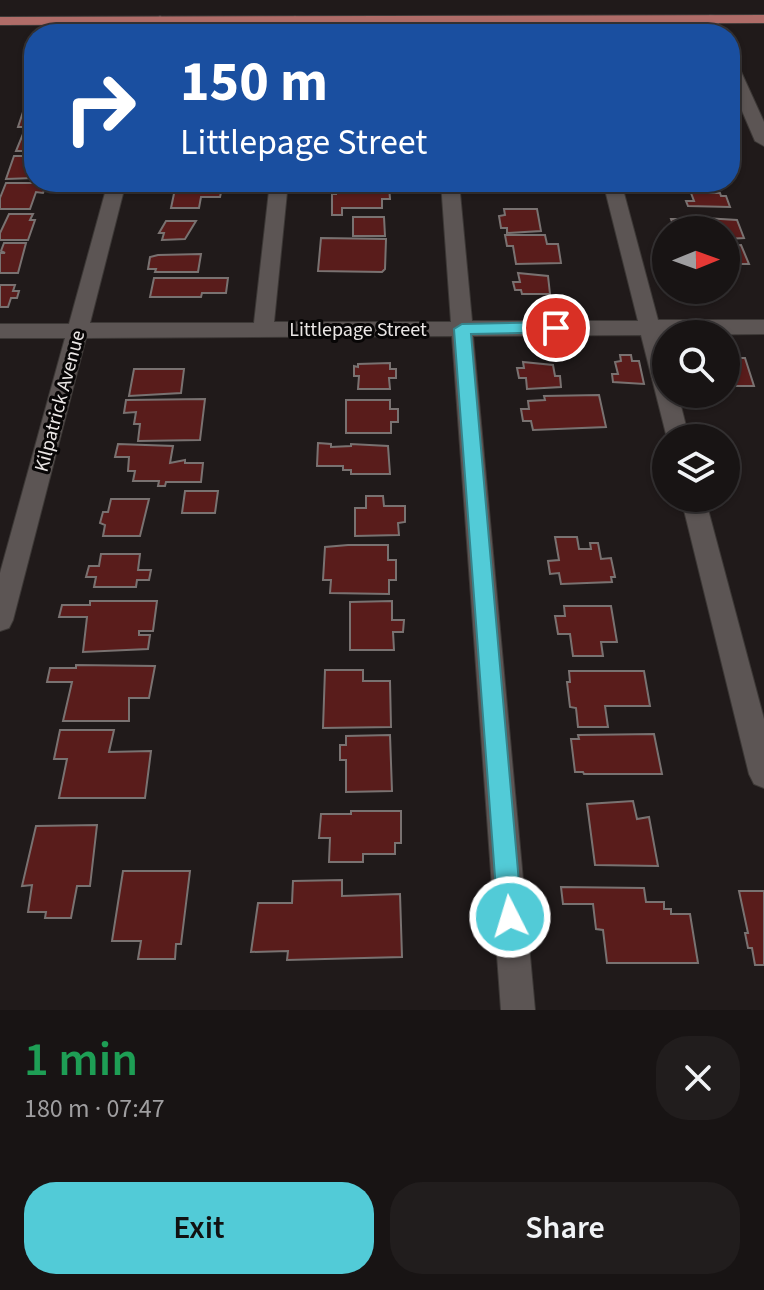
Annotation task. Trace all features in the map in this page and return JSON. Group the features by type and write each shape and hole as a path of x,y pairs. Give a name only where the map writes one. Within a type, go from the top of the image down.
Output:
{"main road":[{"path":"732,24 764,19"},
{"path":"0,21 79,24"}],"street":[{"path":"740,87 764,141"},
{"name":"Kilpatrick Avenue","path":"0,620 114,192"},
{"path":"263,330 278,192"},
{"path":"451,192 518,1010"},
{"path":"615,192 652,335"},
{"name":"Littlepage Street","path":"0,331 764,327"},
{"path":"697,512 764,774"}],"building":[{"path":"24,109 24,127 18,127"},
{"path":"24,131 24,151 16,151"},
{"path":"14,156 24,156 24,178 6,179"},
{"path":"6,183 24,183 24,192 36,192 30,209 0,209 0,198"},
{"path":"174,192 221,192 220,197 201,197 199,208 171,208"},
{"path":"389,192 390,199 382,199 382,208 342,208 342,215 332,215 332,194"},
{"path":"691,193 720,193 726,196 730,207 688,206 686,201 694,201"},
{"path":"504,209 537,209 541,231 507,233 507,228 501,228 499,216 505,215"},
{"path":"9,214 33,214 30,220 35,220 28,240 0,240"},
{"path":"353,217 384,217 385,236 353,236"},
{"path":"166,221 196,221 185,239 162,240 164,233 159,233"},
{"path":"505,235 545,235 547,244 558,244 561,263 516,264 513,246 507,246"},
{"path":"321,238 386,239 385,269 382,272 318,271"},
{"path":"4,243 26,243 18,273 0,273 0,253 5,253 1,251"},
{"path":"741,245 749,264 740,264"},
{"path":"201,254 198,272 155,272 156,269 148,269 150,257"},
{"path":"518,273 548,276 550,294 522,294 521,290 515,290 513,282 520,282"},
{"path":"154,278 228,278 226,293 202,293 201,297 150,297"},
{"path":"0,285 15,285 13,291 19,291 17,298 11,298 8,307 0,307"},
{"path":"620,355 631,355 632,361 639,361 644,384 613,382 612,374 618,374 615,362 621,361"},
{"path":"740,358 745,358 754,386 740,386"},
{"path":"523,362 553,365 555,376 560,376 561,387 527,389 526,378 519,378 517,368 524,368"},
{"path":"390,363 390,369 396,369 396,378 389,378 390,389 358,389 359,376 354,376 354,366"},
{"path":"134,369 184,369 181,393 129,396"},
{"path":"599,395 606,427 533,430 531,421 523,421 521,409 529,409 528,401 545,400 544,396"},
{"path":"205,399 200,440 138,441 140,424 134,424 136,412 124,413 126,400"},
{"path":"346,400 390,400 390,409 398,409 398,422 391,422 391,433 346,433"},
{"path":"318,443 331,444 331,447 351,444 388,446 390,474 351,474 351,470 343,470 343,466 317,466"},
{"path":"118,444 173,446 170,463 185,460 185,463 203,463 201,482 166,482 165,486 158,486 159,481 133,481 135,471 128,471 129,457 115,457"},
{"path":"185,491 218,491 215,513 182,513"},
{"path":"366,496 383,496 384,506 405,506 405,522 398,523 399,535 355,536 355,508 366,508"},
{"path":"111,499 149,499 140,536 103,536 105,525 100,523 103,512 108,512"},
{"path":"555,537 577,537 579,549 591,549 590,543 598,543 601,559 611,558 615,577 611,577 612,582 561,584 559,573 550,574 548,561 559,560"},
{"path":"388,545 388,560 396,560 396,580 389,580 389,594 330,593 331,580 323,580 325,547"},
{"path":"101,554 140,554 138,570 151,570 149,580 137,580 136,587 94,587 96,577 86,577 89,566 99,566"},
{"path":"90,601 157,601 153,631 139,631 139,635 150,635 148,649 83,652 87,617 59,617 62,605 90,605"},
{"path":"392,601 392,620 404,620 403,632 393,632 394,650 350,650 350,602"},
{"path":"564,606 611,606 617,642 601,642 603,656 573,656 570,634 558,634 555,616 565,616"},
{"path":"76,665 155,666 149,698 129,698 129,721 63,721 72,682 47,682 50,668 76,668"},
{"path":"325,670 363,670 363,681 390,681 391,727 323,728"},
{"path":"569,671 644,671 650,706 605,706 608,727 578,727 576,708 570,707"},
{"path":"60,730 114,730 109,752 151,751 145,798 59,798 67,759 54,759"},
{"path":"654,734 662,774 575,772 571,739 579,739 578,735"},
{"path":"390,735 392,791 346,792 346,760 340,760 340,745 346,745 346,736"},
{"path":"633,801 637,819 649,817 658,866 595,865 587,804"},
{"path":"351,811 401,811 401,843 395,843 395,854 363,854 363,862 329,862 330,838 319,838 321,814 351,814"},
{"path":"97,825 90,886 77,886 71,918 45,918 46,912 28,912 32,885 22,886 36,826"},
{"path":"123,871 190,871 181,944 176,944 175,959 138,959 141,941 112,941"},
{"path":"342,880 342,896 400,894 402,957 287,960 288,951 251,952 258,903 292,903 293,881"},
{"path":"561,887 644,888 646,902 664,902 664,909 671,909 671,914 690,914 698,963 607,963 603,930 596,929 593,904 563,904"},
{"path":"739,891 764,891 764,965 755,965 752,948 748,948"}],"route":[{"path":"510,917 462,329 556,328"}]}
